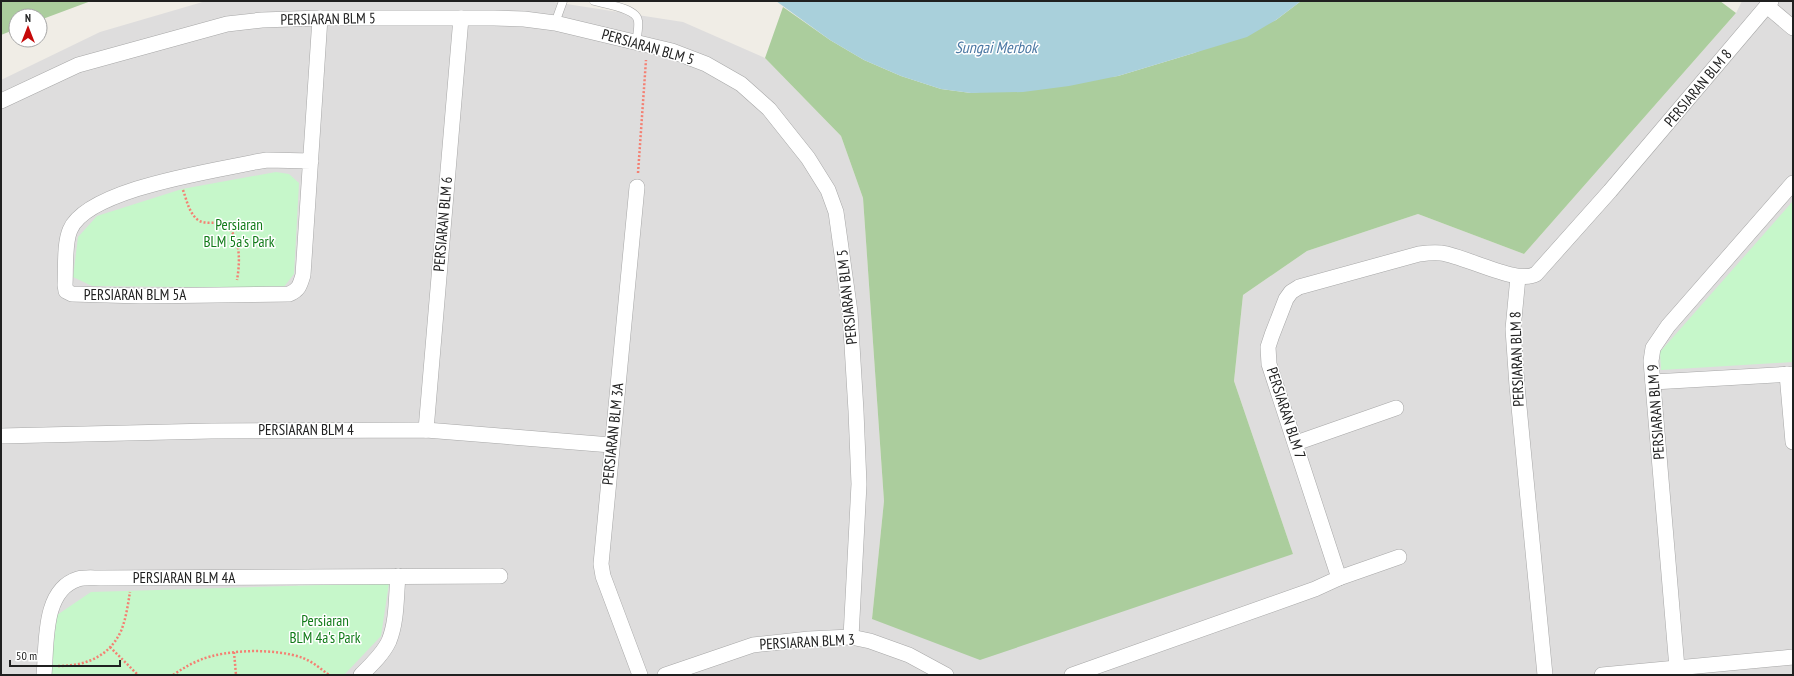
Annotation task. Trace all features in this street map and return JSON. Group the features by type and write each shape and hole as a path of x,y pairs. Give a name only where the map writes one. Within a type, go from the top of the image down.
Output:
{"street":[{"path":"1769,4 1793,28"},
{"name":"PERSIARAN BLM 8","path":"1544,675 1516,386 1513,328 1518,277 1531,277 1543,267 1769,4"},
{"name":"PERSIARAN BLM 5","path":"1,101 78,65 227,24 262,20 320,18 524,19 554,23 672,51 706,64 741,84 758,98 778,119 828,190 836,212 850,312 859,484 851,637"},
{"name":"PERSIARAN BLM 5A","path":"311,161 267,160 177,178 111,198 85,212 74,223 70,230 68,239 65,285 66,291 72,294 141,296 289,294 300,287 311,161 320,18"},
{"name":"PERSIARAN BLM 6","path":"426,430 461,18"},
{"name":"PERSIARAN BLM 9","path":"1677,668 1651,361 1653,348 1659,338 1793,183"},
{"name":"PERSIARAN BLM 3A","path":"637,187 611,445 601,564 605,583 640,675"},
{"name":"PERSIARAN BLM 7","path":"1339,578 1296,443 1272,375 1268,356 1272,335 1286,298 1291,292 1299,287 1419,254 1442,253 1518,277"},
{"path":"1653,382 1790,374 1793,442"},
{"path":"1296,443 1396,408"},
{"name":"PERSIARAN BLM 4","path":"1,436 211,431 426,430 611,445"},
{"path":"1072,675 1399,557"},
{"path":"361,675 381,654 388,642 394,624 398,576"},
{"name":"PERSIARAN BLM 4A","path":"45,670 49,618 53,602 60,591 68,584 78,579 500,576"},
{"name":"PERSIARAN BLM 3","path":"665,675 753,645 809,639 851,637 870,641 909,655 946,675"},
{"path":"1602,675 1793,657"}],"lane":[{"path":"554,23 563,1"},
{"path":"594,1 630,11 636,15 639,21 641,44"}],"path":[{"path":"637,187 641,44"},
{"path":"177,178 192,215 200,222 222,224 232,233 240,252 240,265 234,294"},
{"path":"45,670 75,666 94,659 110,647 121,631 133,578"},
{"path":"110,647 138,675"},
{"path":"173,675 201,659 234,652 282,654 304,658 329,675"},
{"path":"234,652 236,675"}],"shaded area":[{"path":"206,1 547,1 683,22 765,58 841,136 863,198 884,501 872,619 1293,554 1234,381 1243,295 1307,251 1418,214 1524,254 1736,13 1742,1 1793,1 1793,675 1,675 1,80 100,32"}],"green space":[{"path":"1,1 91,1 48,17 48,8 8,8 8,32 1,35"},
{"path":"1301,1 1720,1 1736,13 1524,254 1418,214 1307,251 1243,295 1234,381 1293,554 980,660 872,619 884,501 863,198 841,136 765,58 783,7 830,40 864,60 901,76 941,89 971,93 1118,76 1194,53 1276,20"},
{"name":"Persiaran BLM 5a's Park","path":"276,172 289,174 299,183 294,274 283,288 92,286 73,277 78,237 97,216 182,189"},
{"path":"1793,201 1793,362 1661,370 1660,352"},
{"name":"Persiaran BLM 4a's Park","path":"389,583 381,636 344,675 50,675 57,615 91,592"}],"water":[{"name":"Sungai Merbok","path":"776,1 1301,1 1276,20 1247,37 1118,76 1069,86 1023,92 971,93 941,89 901,76 864,60 830,40"}]}
